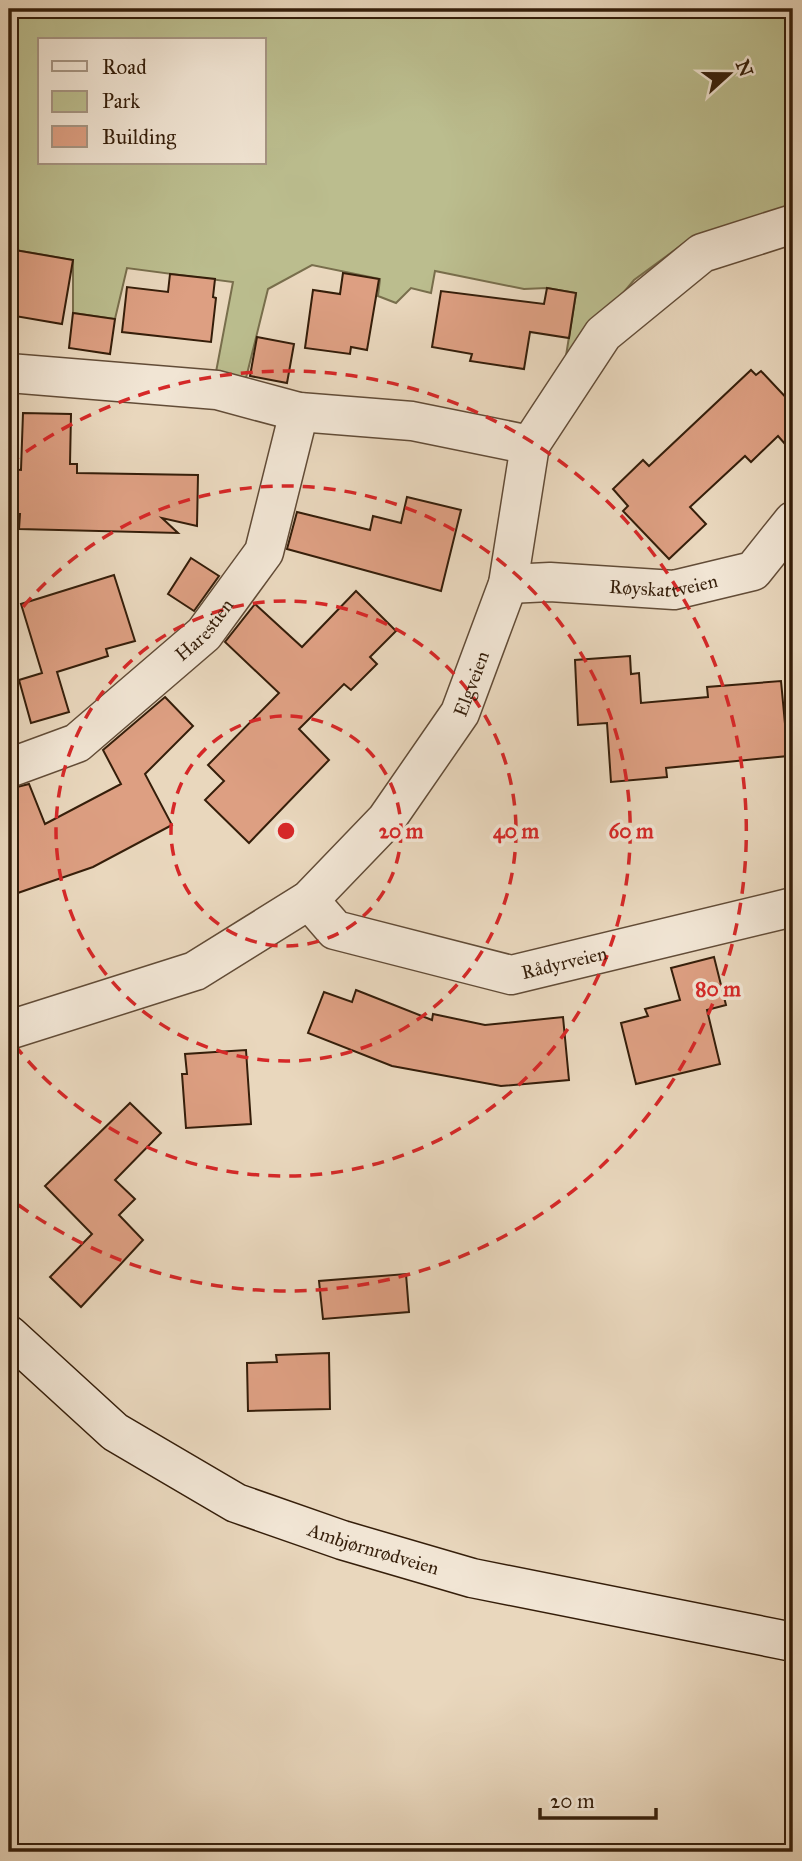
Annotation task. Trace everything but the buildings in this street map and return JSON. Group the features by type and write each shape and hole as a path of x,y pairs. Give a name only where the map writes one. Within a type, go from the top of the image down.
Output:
{"street":[{"name":"Elgveien","path":"9,1030 195,971 309,900 386,820 460,713 508,583 530,445 603,334 702,253 793,224"},
{"path":"9,373 217,390 299,412 412,421 530,445"},
{"name":"Harestien","path":"9,768 77,743 204,634 264,552 299,412"},
{"name":"Røyskattveien","path":"508,583 550,582 674,590 753,571 793,521"},
{"name":"Rådyrveien","path":"309,900 335,930 511,975 793,907"},
{"name":"Ambjørnrødveien","path":"9,1335 115,1432 236,1503 342,1540 472,1578 793,1642"}],"green space":[{"path":"9,9 793,9 793,206 694,236 634,280 565,362 576,293 547,288 524,289 435,271 431,293 411,288 396,303 378,296 380,279 312,265 268,289 246,378 216,372 233,282 127,268 115,319 73,313 73,260 9,249"}]}
